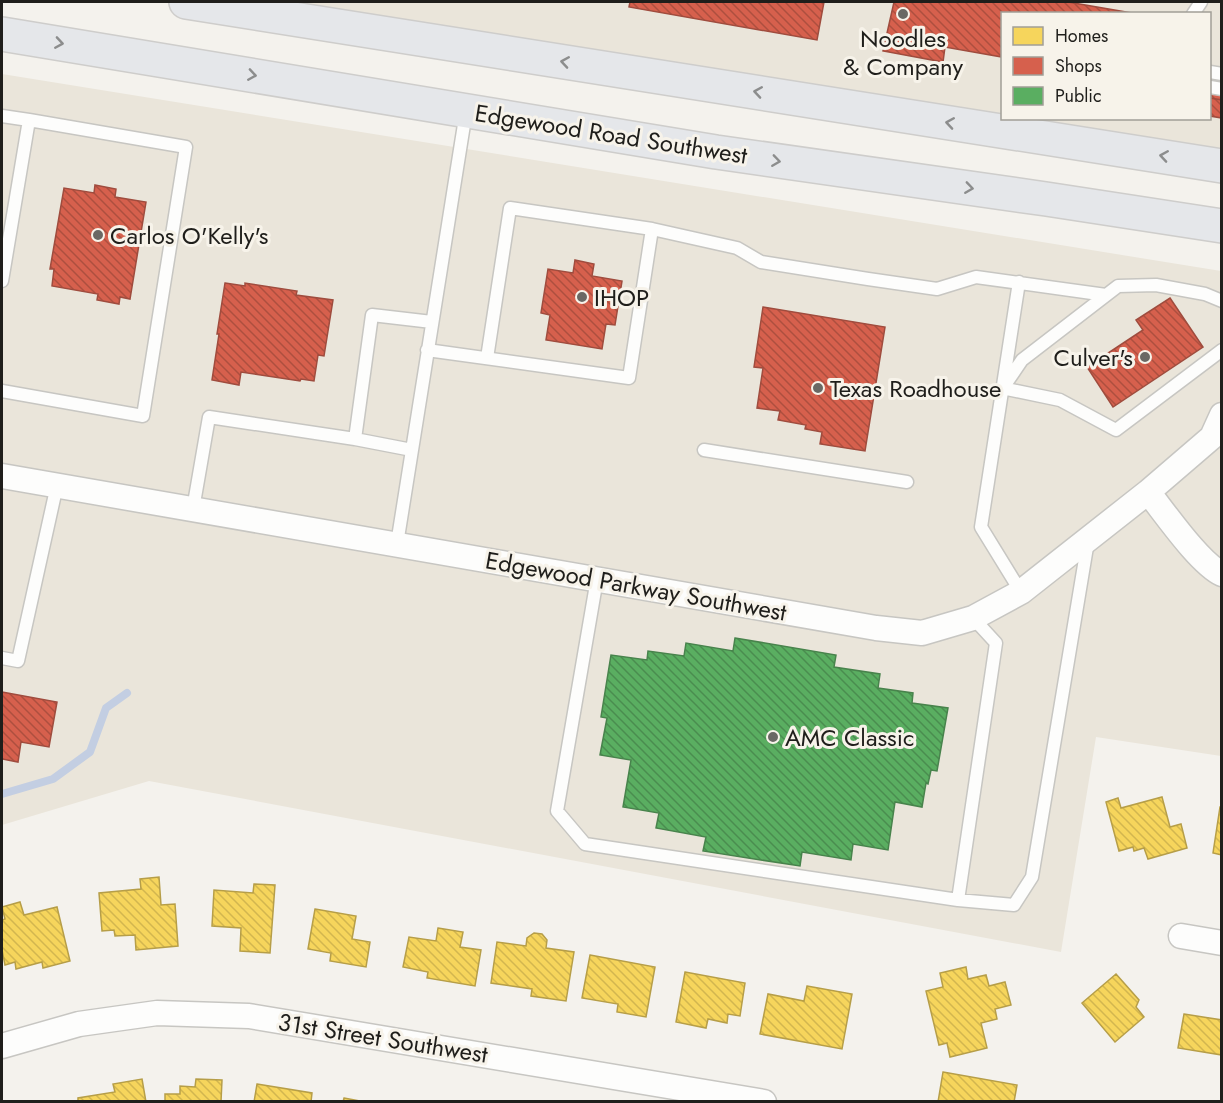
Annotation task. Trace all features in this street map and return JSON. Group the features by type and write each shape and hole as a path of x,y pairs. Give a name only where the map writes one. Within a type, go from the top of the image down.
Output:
{"main road":[{"path":"186,2 1221,166"},
{"name":"Edgewood Road Southwest","path":"2,34 716,152 1221,226"}],"street":[{"name":"Edgewood Parkway Southwest","path":"2,476 876,628 922,633 973,618 1021,592 1216,436 1221,415"},
{"path":"1148,492 1198,554 1221,574"},
{"path":"1181,936 1221,943"},
{"name":"31st Street Southwest","path":"2,1046 79,1024 157,1013 249,1016 764,1101"}],"lane":[{"path":"397,544 466,111"},
{"path":"2,116 186,147 143,416 2,391"},
{"path":"2,281 29,120"},
{"path":"488,358 510,208 652,229 737,248 761,262 902,284 937,289 976,277 1106,295"},
{"path":"427,350 629,378 652,229"},
{"path":"1019,282 981,527 1021,592"},
{"path":"1002,388 1022,360 1118,286 1156,285 1206,294 1221,301"},
{"path":"355,439 372,315 432,322"},
{"path":"1002,388 1060,400 1116,430 1221,350"},
{"path":"193,509 209,417 412,450"},
{"path":"705,450 907,482"},
{"path":"2,658 18,661 57,485"},
{"path":"597,579 557,812 585,844 958,900 1014,905 1032,878 1088,539"},
{"path":"958,900 996,643 973,618"}],"shaded area":[{"path":"289,2 1221,2 1221,149 1033,120 1211,120 1211,12 1001,12 1001,115"},
{"path":"2,74 1221,271 1221,756 1096,737 1061,952 149,781 2,825"}],"building: Homes":[{"path":"1162,797 1170,827 1181,824 1187,848 1148,859 1144,848 1134,851 1133,847 1119,851 1106,802 1118,798 1121,808"},
{"path":"1220,807 1222,807 1222,855 1213,853"},
{"path":"159,877 161,905 175,904 178,946 136,950 135,935 115,936 114,930 102,931 99,893 141,889 140,879"},
{"path":"254,884 275,885 270,953 240,951 241,928 212,926 214,890 253,893"},
{"path":"20,902 24,915 57,907 70,961 43,968 42,962 16,969 15,962 5,965 2,950 2,920 5,919 2,907"},
{"path":"315,909 356,916 352,939 370,942 366,967 330,961 331,953 308,949"},
{"path":"438,928 463,932 460,947 481,950 475,986 427,978 428,972 403,967 409,937 436,941"},
{"path":"534,933 542,934 547,940 546,948 574,952 566,1001 531,996 532,989 491,983 497,942 526,946 527,938"},
{"path":"590,955 655,967 646,1017 617,1012 618,1004 582,998"},
{"path":"966,967 968,979 986,975 989,986 1005,982 1011,1005 995,1009 997,1019 981,1023 987,1048 950,1057 947,1043 939,1045 926,991 943,987 940,973"},
{"path":"685,972 745,983 740,1016 728,1014 727,1023 708,1019 706,1028 676,1022"},
{"path":"1116,974 1139,1000 1136,1007 1144,1017 1115,1042 1082,1003"},
{"path":"807,986 852,994 842,1049 760,1034 768,994 804,1001"},
{"path":"1184,1014 1222,1020 1222,1055 1178,1048"},
{"path":"943,1072 1017,1085 1014,1102 938,1102"},
{"path":"142,1079 146,1102 78,1102 78,1098 115,1092 113,1084"},
{"path":"196,1079 222,1080 221,1102 165,1102 165,1094 180,1094 180,1086 195,1087"},
{"path":"257,1084 312,1093 311,1102 254,1102"},
{"path":"344,1098 365,1102 343,1102"}],"building: Shops":[{"path":"630,2 824,2 817,40 629,7"},
{"path":"894,2 1068,2 1126,12 1001,12 1001,57 945,47 943,62 883,51"},
{"path":"1213,78 1222,79 1222,100 1211,98"},
{"path":"1211,98 1222,100 1222,118 1211,116"},
{"name":"Carlos O'Kelly's","path":"95,185 116,189 115,197 146,202 130,299 120,297 119,304 97,300 98,294 52,286 54,269 50,269 64,188 94,193"},
{"name":"IHOP","path":"575,260 594,264 592,276 622,281 615,325 606,324 602,349 546,340 550,315 541,313 548,269 573,273"},
{"path":"225,283 245,286 245,283 297,291 296,295 333,300 324,356 318,355 314,381 241,372 239,385 212,380"},
{"name":"Culver's","path":"1170,298 1203,347 1113,407 1087,367 1143,330 1136,320"},
{"name":"Texas Roadhouse","path":"763,307 885,327 865,451 820,444 822,432 805,429 806,425 778,420 780,411 757,408 763,368 754,367"},
{"path":"2,692 57,702 49,747 21,742 18,762 2,759"}],"building: Public":[{"name":"AMC Classic","path":"735,638 836,655 834,667 880,674 878,688 913,693 912,703 948,708 937,771 931,770 922,807 895,802 888,850 853,844 851,860 802,852 800,866 703,851 706,837 656,828 659,813 623,807 631,760 600,755 607,718 601,717 611,655 647,660 648,651 684,656 686,643 733,651"}],"waterway":[{"path":"2,794 53,779 90,752 106,708 127,693"}],"place":[{"name":"Noodles & Company","path":"903,14"},
{"name":"Carlos O'Kelly's","path":"98,235"},
{"name":"IHOP","path":"582,297"},
{"name":"Culver's","path":"1145,357"},
{"name":"Texas Roadhouse","path":"818,388"},
{"name":"AMC Classic","path":"773,737"}]}
